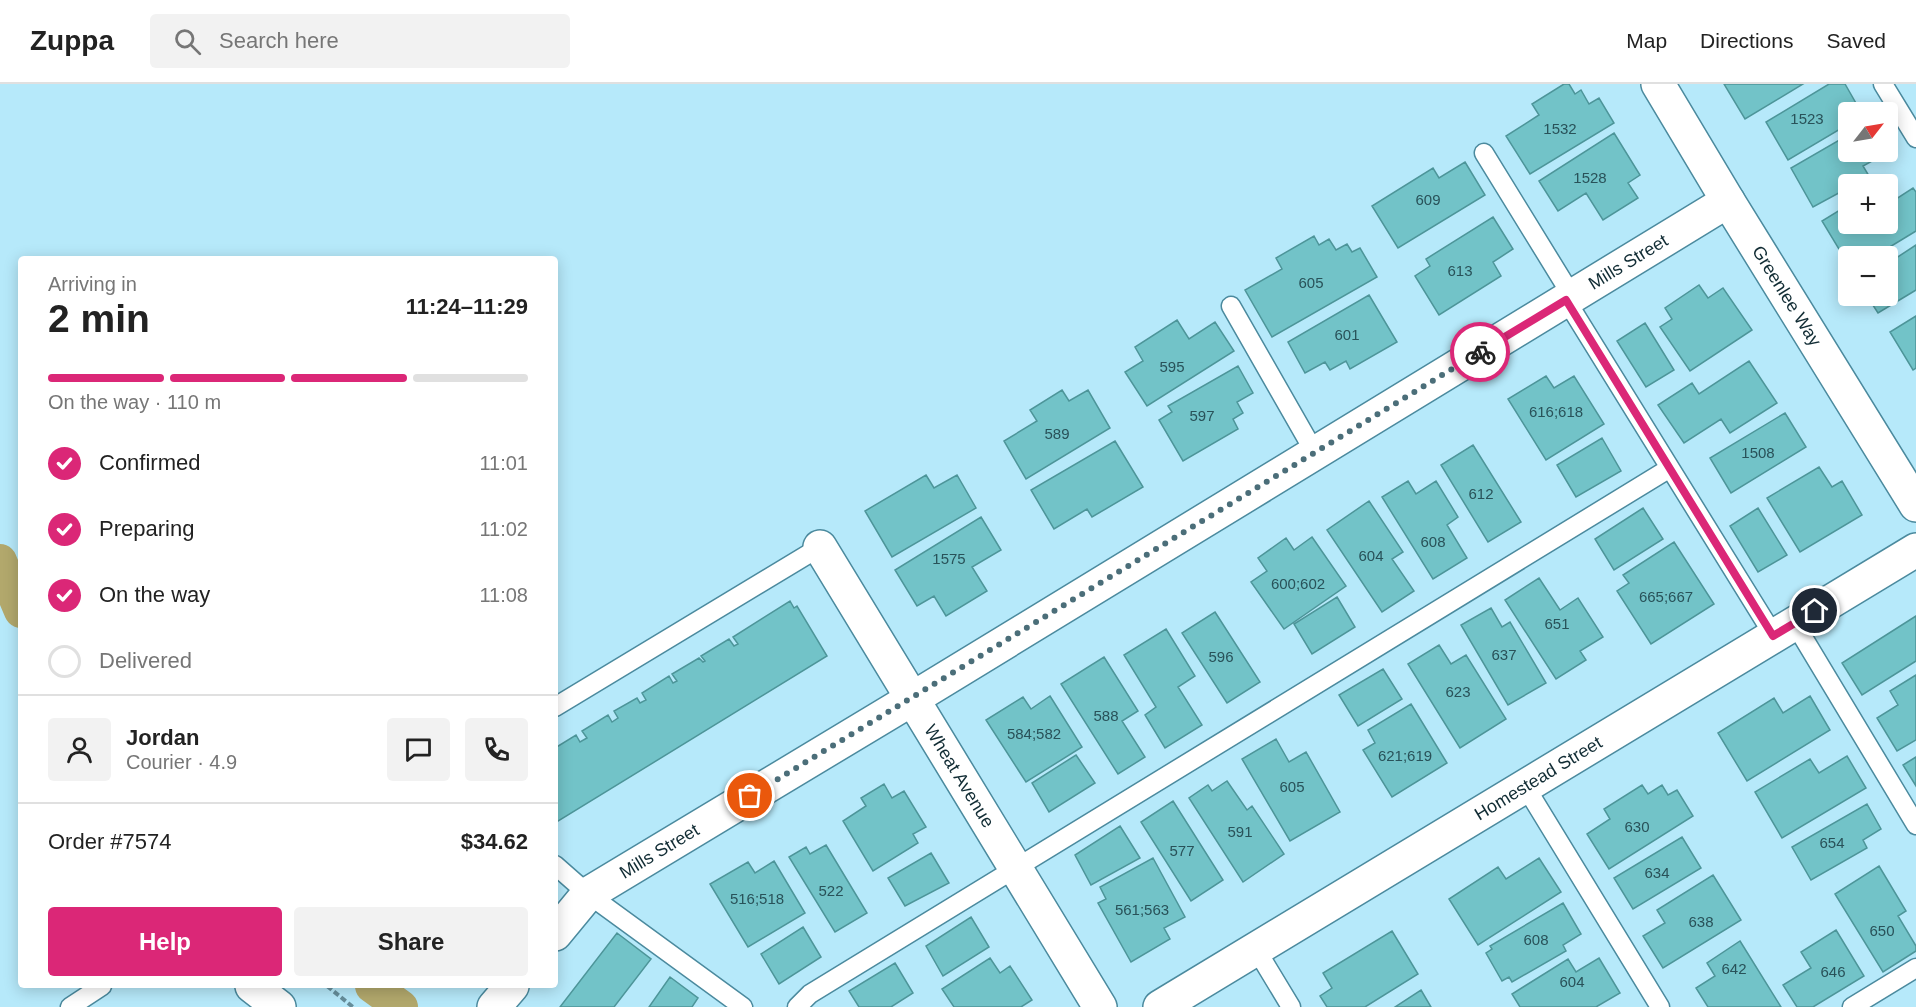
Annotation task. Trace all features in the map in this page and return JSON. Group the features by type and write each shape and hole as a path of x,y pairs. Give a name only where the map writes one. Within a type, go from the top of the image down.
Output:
{"street":[{"name":"Greenlee Way","path":"1658,84 1916,504"},
{"name":"Mills Street","path":"558,930 588,894 1728,201"},
{"name":"Wheat Avenue","path":"820,547 1100,1007"},
{"name":"Homestead Street","path":"1160,1007 1916,550"},
{"path":"255,988 279,1007"},
{"path":"494,1007 510,988"}],"lane":[{"path":"1883,84 1916,138"},
{"path":"1484,153 1670,468 1784,630 1916,825"},
{"path":"1231,306 1315,453"},
{"path":"797,1007 810,994 1014,867 1670,468"},
{"path":"558,705 820,547"},
{"path":"1525,786 1660,1007"},
{"path":"558,868 588,894 743,1007"},
{"path":"1256,949 1291,1007"},
{"path":"1852,1007 1916,968"},
{"path":"70,1007 99,988"}],"path":[{"path":"329,988 353,1007"}],"building":[{"path":"1564,84 1569,84 1575,94 1581,90 1589,104 1599,98 1614,123 1530,174 1506,136 1539,115 1532,104"},
{"path":"1724,84 1803,84 1745,119"},
{"path":"1829,84 1845,84 1855,102 1838,102 1838,130 1788,160 1766,122"},
{"path":"1614,133 1640,175 1628,183 1638,198 1603,220 1586,193 1558,211 1539,181"},
{"path":"1838,141 1838,162 1870,162 1863,166 1868,174 1838,174 1838,193 1813,207 1791,168"},
{"path":"1465,162 1485,195 1398,248 1372,206 1433,168 1439,178"},
{"path":"1913,188 1916,192 1916,231 1891,246 1838,247 1822,221 1838,211 1838,234 1898,234 1898,198"},
{"path":"1493,217 1513,249 1493,262 1501,276 1439,315 1415,276 1430,266 1426,259"},
{"path":"1314,236 1319,245 1329,239 1336,250 1347,244 1352,252 1360,248 1377,277 1272,337 1245,290 1282,269 1276,258"},
{"path":"1916,245 1916,290 1898,301 1898,257"},
{"path":"1699,285 1708,298 1723,288 1752,330 1690,371 1660,327 1672,319 1665,308"},
{"path":"1369,295 1397,342 1350,369 1346,361 1330,370 1325,362 1305,373 1288,342"},
{"path":"1873,306 1890,306 1878,313"},
{"path":"1916,316 1916,368 1913,370 1890,332"},
{"path":"1177,320 1189,339 1215,322 1234,351 1147,406 1125,372 1143,361 1135,347"},
{"path":"1645,323 1674,370 1646,387 1617,341"},
{"path":"1749,361 1777,403 1730,433 1721,419 1684,443 1658,405 1692,383 1699,394"},
{"path":"1238,366 1253,393 1237,402 1243,413 1233,419 1238,429 1183,461 1159,420 1172,412 1168,406"},
{"path":"1546,376 1554,388 1574,376 1604,424 1546,460 1508,399"},
{"path":"1062,390 1069,401 1088,390 1110,428 1026,479 1004,441 1037,421 1030,410"},
{"path":"1785,413 1806,447 1731,493 1710,458"},
{"path":"1602,438 1621,471 1576,497 1557,465"},
{"path":"1115,441 1143,487 1092,517 1087,509 1054,529 1031,490"},
{"path":"1473,445 1521,522 1488,542 1441,465"},
{"path":"1819,467 1832,487 1842,481 1862,515 1800,552 1767,498"},
{"path":"926,475 934,488 957,475 976,508 892,557 865,511"},
{"path":"1408,481 1416,494 1436,481 1458,517 1447,525 1467,558 1433,579 1382,497"},
{"path":"1369,501 1403,552 1392,559 1414,591 1382,612 1327,530"},
{"path":"1643,508 1663,539 1614,570 1595,539"},
{"path":"1758,508 1787,555 1758,572 1730,526"},
{"path":"981,517 1001,550 972,567 987,591 946,616 934,596 917,606 895,570"},
{"path":"1312,537 1346,586 1284,629 1251,582 1267,571 1258,558 1286,538 1294,550"},
{"path":"1674,542 1714,604 1651,644 1617,591 1629,583 1623,575"},
{"path":"1539,578 1560,610 1578,598 1603,637 1580,651 1586,660 1556,679 1505,600"},
{"path":"1337,597 1355,627 1312,654 1294,624"},
{"path":"790,601 794,608 797,606 827,656 558,821 558,746 576,735 580,742 587,738 582,731 608,715 612,722 618,718 614,711 637,698 640,703 646,700 642,693 669,676 673,683 677,681 672,674 699,658 705,661 701,656 729,639 734,646 738,644 733,637"},
{"path":"1491,608 1502,627 1510,622 1546,683 1508,705 1461,625"},
{"path":"1215,612 1260,682 1227,703 1182,633"},
{"path":"1916,616 1916,661 1862,695 1842,663"},
{"path":"1166,629 1195,676 1178,687 1202,725 1165,748 1145,715 1156,707 1124,655"},
{"path":"1439,645 1451,664 1466,655 1506,719 1460,748 1408,664"},
{"path":"1104,657 1138,711 1122,721 1145,757 1118,774 1061,684"},
{"path":"1383,669 1402,699 1358,726 1339,695"},
{"path":"1916,675 1916,740 1897,751 1877,718 1898,705 1890,691"},
{"path":"1050,696 1082,747 1026,782 986,720 1023,697 1031,709"},
{"path":"1810,696 1830,730 1747,781 1718,733 1774,698 1783,713"},
{"path":"1411,704 1447,763 1392,797 1363,750 1375,743 1368,730"},
{"path":"1276,739 1289,762 1306,752 1340,812 1290,841 1242,759"},
{"path":"1076,755 1095,783 1049,812 1032,783"},
{"path":"1847,756 1866,788 1782,838 1755,792 1810,759 1819,773"},
{"path":"1916,757 1916,786 1903,765"},
{"path":"1227,781 1247,810 1252,806 1284,854 1243,882 1189,798 1208,785 1212,791"},
{"path":"884,784 892,798 904,791 926,827 913,834 918,843 873,871 843,821 866,806 861,798"},
{"path":"1642,785 1648,794 1662,785 1668,795 1677,790 1693,816 1609,869 1587,834 1610,819 1604,809"},
{"path":"1173,801 1223,880 1191,901 1141,822"},
{"path":"1867,804 1881,829 1863,840 1867,848 1811,880 1792,847"},
{"path":"1120,826 1140,858 1091,885 1075,855"},
{"path":"1682,837 1701,868 1633,909 1614,878"},
{"path":"826,845 867,913 835,932 789,857 806,847 810,854"},
{"path":"931,853 949,883 905,906 888,878"},
{"path":"1153,858 1185,917 1164,928 1170,939 1131,962 1098,903 1106,899 1100,887"},
{"path":"1539,858 1561,892 1478,945 1449,899 1498,867 1506,879"},
{"path":"774,861 805,913 748,947 710,884 748,862 755,873"},
{"path":"1879,866 1906,911 1898,916 1916,946 1916,951 1883,972 1835,894"},
{"path":"1713,875 1741,920 1663,968 1643,936 1665,923 1657,910"},
{"path":"1563,903 1581,934 1563,945 1566,951 1512,982 1509,977 1502,981 1486,953 1492,949 1490,946"},
{"path":"971,917 989,947 943,976 926,946"},
{"path":"803,927 821,957 779,984 761,954"},
{"path":"1836,930 1864,976 1813,1007 1797,1007 1783,985 1811,968 1801,952"},
{"path":"1392,931 1418,974 1365,1007 1327,1007 1320,996 1332,988 1323,973"},
{"path":"617,933 651,959 614,1007 560,1007"},
{"path":"1740,941 1781,1007 1708,1007 1696,988 1715,976 1707,963"},
{"path":"990,958 1000,973 1010,966 1032,1000 1021,1007 954,1007 942,989"},
{"path":"1599,958 1620,993 1596,1007 1520,1007 1512,994 1568,959 1576,972"},
{"path":"895,963 913,993 891,1007 859,1007 849,991"},
{"path":"670,977 698,998 692,1007 649,1007"},
{"path":"1421,990 1431,1007 1395,1007"}],"waterway":[{"path":"0,561 18,604"},
{"path":"375,988 401,1007"}],"way so far":[{"path":"750,796 1480,352"}],"route":[{"path":"1480,352 1566,300 1773,636 1815,611"}]}
